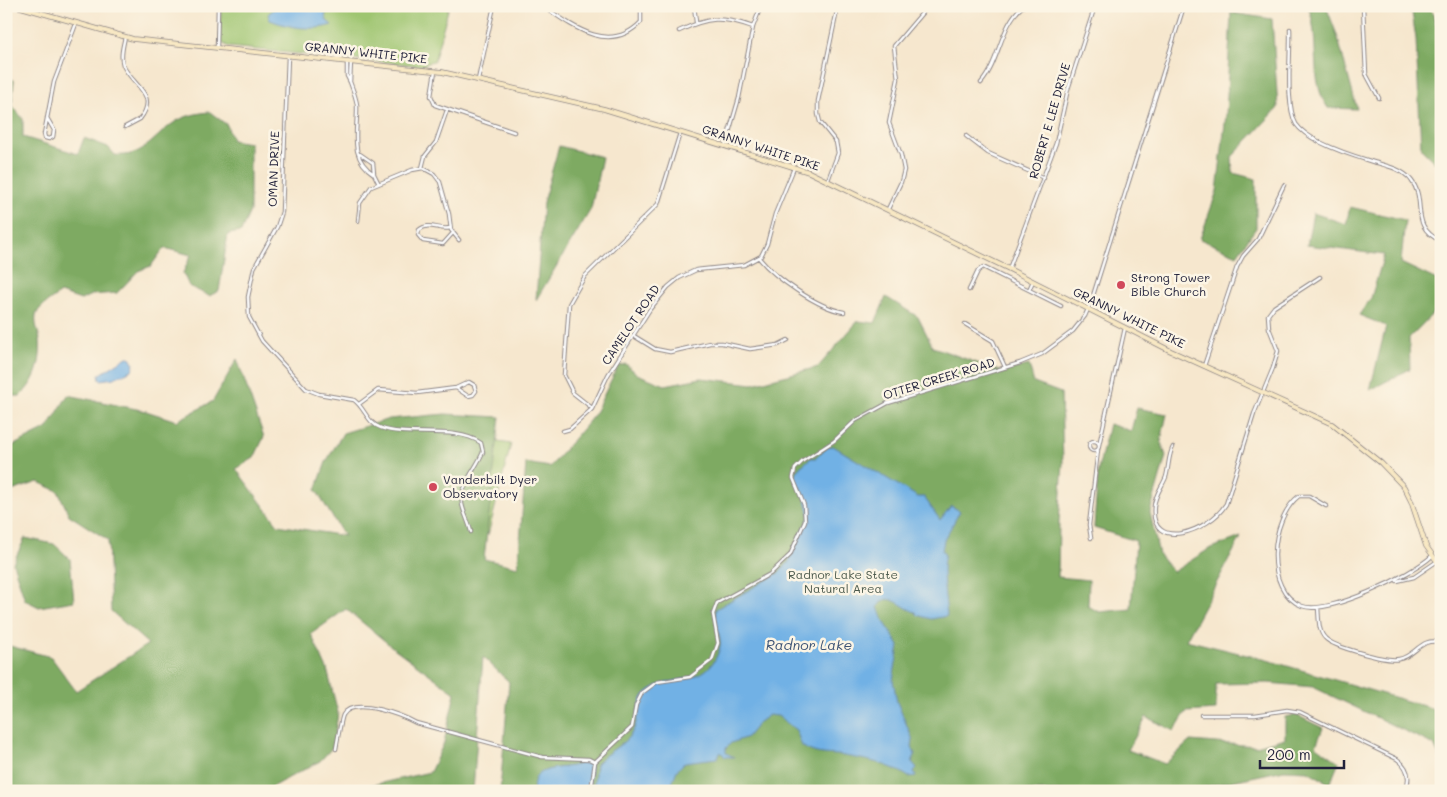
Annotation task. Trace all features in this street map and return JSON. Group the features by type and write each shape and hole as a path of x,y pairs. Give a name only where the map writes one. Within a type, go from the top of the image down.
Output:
{"main road":[{"name":"GRANNY WHITE PIKE","path":"17,6 125,38 435,71 478,80 581,103 795,167 828,180 1010,269 1125,328 1332,424 1389,471 1406,491 1432,556 1441,567"}],"street":[{"path":"217,48 218,6"},
{"path":"478,80 494,6"},
{"path":"543,6 578,30 596,36 616,35 633,30 641,22 641,6"},
{"path":"694,6 696,23"},
{"path":"725,146 738,98 753,28 762,6"},
{"path":"828,180 838,153 836,142 820,122 818,104 838,6"},
{"path":"888,209 901,182 904,170 901,155 889,123 898,79 894,46 928,6"},
{"path":"981,83 990,73 1007,29 1023,6"},
{"path":"1085,6 1095,8"},
{"name":"OTTER CREEK ROAD","path":"595,762 632,727 636,705 646,690 657,682 678,681 690,677 712,660 718,643 712,614 718,601 770,574 790,555 802,532 805,513 793,480 798,465 834,441 855,422 883,405 1034,358 1052,348 1073,331 1088,309 1184,6"},
{"path":"1363,6 1366,74 1379,98"},
{"name":"ROBERT E LEE DRIVE","path":"1010,269 1056,143 1068,89 1095,8"},
{"path":"679,31 696,23 720,18 753,28"},
{"path":"47,118 54,130 53,136 50,139 44,135 47,118 54,82 76,24"},
{"path":"1290,29 1290,104 1297,125 1316,139 1349,155 1392,168 1411,179 1416,186 1424,229 1430,236 1441,241"},
{"path":"125,38 122,53 124,65 143,90 147,104 140,119 125,127"},
{"name":"OMAN DRIVE","path":"288,55 283,209 277,227 254,268 248,297 249,315 262,341 306,389 319,394 351,399 359,404"},
{"path":"349,61 350,82 356,100 354,137 362,166 374,174"},
{"path":"435,71 431,100 435,105 514,132"},
{"path":"422,168 425,156 437,140 447,110"},
{"path":"592,409 573,394 564,375 569,304 585,276 657,206 680,133"},
{"path":"966,136 988,153 1044,178"},
{"path":"360,154 372,162 374,174 378,182"},
{"path":"795,167 773,219 766,247 760,258 785,283 824,304 844,312"},
{"path":"358,220 362,198 369,188 378,182 422,168 433,172 439,180 449,214 450,228 459,240"},
{"path":"1204,366 1237,267 1243,256 1258,239 1284,185"},
{"path":"450,228 443,229 434,226 423,226 419,230 418,236 423,241 443,244 453,234"},
{"name":"CAMELOT ROAD","path":"563,432 570,429 592,409 608,375 654,302 676,280 700,269 744,265 760,258"},
{"path":"969,290 979,269 983,267 1061,306"},
{"path":"1173,447 1166,477 1156,496 1154,508 1156,520 1160,528 1175,534 1190,532 1204,527 1224,508 1262,392 1274,368 1278,351 1269,328 1268,315 1274,307 1320,278"},
{"path":"1029,290 1033,281"},
{"path":"965,324 993,340 1005,368"},
{"path":"1091,538 1089,524 1098,450 1118,361 1120,340 1125,328"},
{"path":"634,336 655,349 670,352 682,351 710,343 722,343 750,349 778,345 788,340"},
{"path":"456,388 468,396 476,391 474,385 470,382 456,388 414,393 380,390 359,404 370,422 382,429 460,436 481,443 483,452 465,485 462,497 470,532"},
{"path":"1098,450 1091,450 1089,444 1094,441 1099,445"},
{"path":"1326,506 1307,495 1298,497 1282,521 1275,545 1279,577 1285,592 1298,604 1318,608 1396,581 1414,577 1436,562"},
{"path":"1396,581 1432,556"},
{"path":"1318,608 1320,630 1327,641 1384,659 1402,659 1427,642 1441,643"},
{"path":"336,749 343,714 357,706 401,714 416,723 542,757 589,759 595,762 591,791"},
{"path":"1201,715 1255,715 1287,710 1300,712 1397,759 1408,773 1406,791"}],"green space":[{"path":"221,6 449,6 434,62 431,61 423,66 229,47 220,42"},
{"path":"1308,6 1326,6 1337,35 1357,109 1328,108 1322,97 1316,72 1312,18"},
{"path":"1411,6 1430,6 1441,40 1441,169 1421,149 1416,39"},
{"path":"1231,13 1272,19 1278,108 1232,157 1233,173 1256,179 1256,228 1237,255 1200,239 1217,191 1226,115"},
{"path":"6,78 14,80 12,105 23,119 23,137 78,154 84,138 108,147 115,155 133,153 146,146 176,121 190,115 210,112 227,125 232,140 250,143 250,211 241,232 228,234 219,291 209,296 189,286 183,273 191,255 164,248 151,266 138,271 117,293 91,295 81,300 60,293 37,313 36,323 40,340 39,363 34,378 20,396 11,396 6,393 6,276 10,267 6,262"},
{"path":"559,146 602,157 591,209 536,300 543,202"},
{"path":"1350,207 1405,220 1401,263 1441,282 1441,305 1409,338 1410,369 1370,390 1386,326 1359,315 1371,298 1384,255 1307,245 1313,213 1346,224"},
{"name":"Radnor Lake State Natural Area","path":"886,297 918,317 933,347 1002,372 1029,365 1034,383 1061,393 1063,463 1058,577 1089,580 1088,606 1099,612 1131,609 1136,541 1094,528 1098,470 1109,424 1131,431 1137,408 1167,414 1161,441 1166,456 1150,512 1159,555 1173,572 1209,549 1241,537 1186,640 1267,660 1441,711 1441,760 1434,745 1313,687 1268,683 1216,684 1216,710 1186,712 1174,731 1146,717 1128,750 1165,764 1190,741 1256,746 1285,738 1285,717 1296,715 1323,728 1316,746 1339,762 1330,784 1308,771 1284,770 1186,791 500,791 509,682 483,657 473,791 346,791 430,772 444,743 455,693 391,646 346,609 311,634 327,669 338,713 333,747 320,761 264,791 6,791 6,645 51,657 76,691 148,644 111,611 108,540 69,515 58,491 38,482 6,493 6,449 48,428 68,395 146,411 177,421 213,401 237,359 264,437 254,458 236,469 278,525 344,536 316,490 326,462 343,433 389,419 445,414 500,417 484,559 518,567 526,463 550,467 594,415 618,366 626,364 637,374 665,385 701,378 753,384 818,367 858,321 875,323"},
{"path":"481,439 511,444 488,535 471,486"},
{"path":"25,538 54,544 70,559 74,601 39,607 25,600 13,563"}],"water":[{"path":"278,6 336,7 325,14 327,21 332,25 309,28 293,27 270,20 268,14"},
{"path":"127,357 130,357 134,364 132,370 114,378 100,380 99,375"},
{"name":"Radnor Lake","path":"833,446 918,497 924,497 940,520 951,506 960,511 944,540 942,551 945,555 943,576 947,616 931,619 917,615 916,612 886,599 878,607 882,618 899,646 893,680 897,702 913,740 912,746 915,755 912,762 917,768 914,771 916,776 909,777 893,768 866,760 820,754 811,751 802,746 796,730 778,716 769,715 759,722 747,737 731,743 726,748 726,753 734,757 725,757 721,752 717,758 685,762 677,770 669,791 664,791 658,787 652,791 593,791 596,764 624,742 631,734 645,694 659,685 698,675 713,662 720,646 715,619 716,609 780,572 788,563 810,516 805,497 795,478 796,474 800,467 811,458 816,458 828,447"},
{"path":"587,763 591,766 589,791 534,791 534,782 537,776 543,772"}],"place":[{"name":"Strong Tower Bible Church","path":"1121,285"},
{"name":"Vanderbilt Dyer Observatory","path":"433,487"}]}
